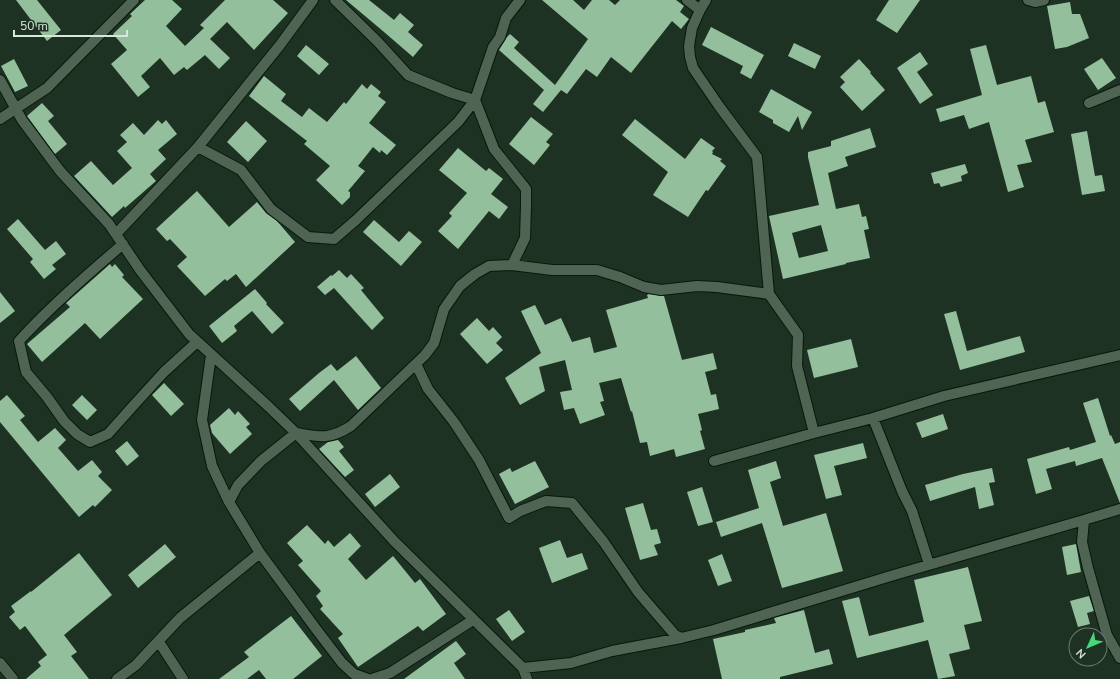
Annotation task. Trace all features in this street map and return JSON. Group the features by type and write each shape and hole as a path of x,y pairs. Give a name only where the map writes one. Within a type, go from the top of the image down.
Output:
{"street":[{"path":"0,119 47,88 134,0"},
{"path":"116,234 198,147 280,45 313,0"},
{"path":"335,0 378,42 408,75 452,93 475,100"},
{"path":"198,147 241,170 271,209 308,237 334,239 356,220 458,122 475,100 493,47 500,37 506,18 520,0"},
{"path":"687,0 700,10"},
{"path":"706,0 692,28 689,46 690,57 693,68 757,157 769,294 798,334 797,366 814,433"},
{"path":"1028,0 1035,2 1044,0"},
{"path":"0,80 22,120 60,171 110,224 145,276 189,334 296,433 394,541 523,668 527,679"},
{"path":"1089,103 1120,90"},
{"path":"475,100 494,148 526,188 525,238 512,265"},
{"path":"123,244 77,283 37,321 19,341 26,372 47,397 64,421 77,434 90,442 108,434 159,378 197,342"},
{"path":"229,502 238,485 261,461 296,433 322,438 340,433 351,426 425,355 434,343 444,309 460,286 475,274 489,266 512,265 552,270 597,270 620,277 644,287 661,290 704,286 769,294"},
{"path":"211,355 202,420 212,466 229,502 260,553 342,662 354,674 368,679"},
{"path":"714,461 873,418 944,396 1120,355"},
{"path":"416,364 428,389 454,422 479,460 509,518 520,511 546,501 572,503 602,541 638,592 675,635 681,638"},
{"path":"873,418 902,491 912,511 930,564"},
{"path":"523,668 571,663 612,651 681,638 782,610 930,564 1120,509"},
{"path":"1084,520 1082,542 1088,568 1107,635 1120,658"},
{"path":"117,679 136,665 180,618 260,553"},
{"path":"372,679 390,673 473,620"},
{"path":"159,642 183,679"},
{"path":"0,663 13,679"}],"building":[{"path":"16,0 37,0 61,30 47,41"},
{"path":"145,0 172,0 182,9 166,26 185,46 204,28 200,25 225,0 273,0 288,13 254,50 227,22 210,39 230,58 219,69 205,55 187,70 184,67 174,75 160,58 141,76 150,87 138,97 111,64 127,50 113,34 132,16 130,14"},
{"path":"346,0 369,0 394,20 400,13 414,25 408,32 423,45 413,57"},
{"path":"542,0 573,0 584,10 592,0 609,0 615,5 620,0 676,0 684,6 680,12 689,19 681,29 672,21 631,73 611,57 597,77 586,69 567,94 561,90 543,112 533,104 544,90 499,50 507,37 510,34 519,42 514,48 555,85 588,39"},
{"path":"889,0 920,0 897,33 876,20"},
{"path":"1070,2 1072,14 1080,14 1089,38 1067,47 1055,49 1047,6"},
{"path":"711,27 764,55 751,79 740,73 743,66 702,45"},
{"path":"794,43 821,56 815,69 788,56"},
{"path":"306,45 329,64 319,75 297,56"},
{"path":"986,45 997,85 1031,76 1038,103 1045,101 1054,132 1025,140 1032,162 1017,165 1024,187 1008,192 989,122 969,129 964,115 940,122 936,109 982,95 970,49"},
{"path":"920,52 928,64 917,72 933,95 920,104 897,68"},
{"path":"1102,58 1116,78 1098,90 1084,69"},
{"path":"14,59 28,86 15,92 1,66"},
{"path":"859,59 885,90 862,111 840,87 845,82 840,77"},
{"path":"264,76 286,94 281,101 302,117 309,108 327,122 344,102 346,104 362,84 367,89 371,84 381,92 378,96 386,102 369,123 396,145 387,155 381,150 380,153 373,147 358,166 365,171 348,191 350,192 350,197 342,205 316,180 330,166 304,144 307,141 249,96"},
{"path":"771,89 812,112 802,130 798,116 789,132 773,123 773,120 759,112"},
{"path":"42,103 54,116 48,121 67,144 55,154 27,116"},
{"path":"531,117 553,134 546,142 550,145 534,165 509,144"},
{"path":"635,119 685,159 701,138 715,148 712,151 712,154 722,159 720,161 726,166 708,191 706,190 688,217 653,195 668,172 622,135"},
{"path":"158,120 162,124 166,120 177,134 158,150 166,159 150,174 156,181 125,208 124,206 112,217 74,176 91,161 113,185 132,168 117,151 127,142 120,135 133,123 144,135"},
{"path":"246,121 267,141 248,162 227,142"},
{"path":"870,128 876,147 845,157 848,166 828,173 836,209 859,204 862,217 866,216 869,229 864,230 870,258 783,279 769,216 819,205 808,152 831,146 831,141","holes":["821,225 828,251 799,258 792,233"]},
{"path":"1087,131 1095,176 1102,175 1105,191 1082,195 1071,134"},
{"path":"458,148 486,171 489,168 503,179 491,194 508,207 499,219 489,211 458,249 438,231 452,216 449,213 467,193 439,170"},
{"path":"965,164 968,173 961,176 962,181 941,187 939,183 934,184 931,173"},
{"path":"197,191 229,227 257,202 266,213 277,221 295,242 246,287 236,274 227,281 225,279 205,296 177,266 187,257 170,239 167,241 156,229"},
{"path":"18,219 45,250 56,241 66,254 52,265 56,269 44,279 30,262 33,259 7,229"},
{"path":"374,220 399,242 409,231 422,242 401,266 363,232"},
{"path":"110,264 112,267 115,264 124,275 122,277 143,299 100,339 85,323 42,362 27,344 70,307 66,303"},
{"path":"339,270 347,278 351,274 364,288 361,290 384,318 372,330 334,288 325,295 317,287"},
{"path":"255,289 267,303 266,304 284,323 272,334 252,311 234,326 237,331 222,343 209,326"},
{"path":"0,292 15,311 0,323"},
{"path":"647,295 664,296 682,360 713,353 717,369 705,372 711,395 716,394 719,409 698,414 702,430 700,431 705,449 676,457 674,449 650,456 647,442 640,443 632,411 631,412 621,378 599,383 604,401 600,402 605,415 580,424 574,408 564,410 560,392 572,390 565,360 539,367 545,391 520,405 505,378 541,353 521,311 535,305 545,325 561,318 572,342 590,337 594,353 617,347 606,310 648,298"},
{"path":"956,311 967,351 1020,336 1025,352 960,370 944,314"},
{"path":"477,318 489,331 493,327 502,337 496,343 503,350 487,364 460,334"},
{"path":"851,339 858,367 814,378 807,350"},
{"path":"356,356 381,388 358,410 334,380 300,411 289,399 331,364 337,371"},
{"path":"164,383 184,404 171,416 152,395"},
{"path":"7,395 25,416 20,420 38,442 55,428 66,440 58,448 78,471 92,460 102,472 98,476 112,490 95,507 93,505 79,517 0,422 0,401"},
{"path":"82,395 97,410 87,420 72,405"},
{"path":"1098,398 1110,436 1111,435 1115,444 1120,442 1120,503 1102,458 1076,466 1075,461 1046,469 1052,489 1036,494 1027,459 1069,447 1070,450 1096,442 1083,403"},
{"path":"229,408 235,415 238,411 250,424 246,427 252,434 230,454 212,433 210,425"},
{"path":"943,414 948,429 922,438 916,423"},
{"path":"338,440 344,447 339,451 354,470 345,477 319,449 328,442"},
{"path":"127,441 139,456 127,466 115,451"},
{"path":"863,443 867,458 834,466 842,495 826,499 814,455"},
{"path":"535,461 549,487 515,504 499,474 510,468 512,472"},
{"path":"776,461 781,478 770,482 783,526 826,513 843,571 782,588 762,523 721,537 716,522 759,508 748,470"},
{"path":"992,468 995,482 989,483 994,505 979,509 975,487 930,501 925,485 963,474"},
{"path":"390,474 400,487 375,507 365,494"},
{"path":"702,487 713,522 698,526 687,492"},
{"path":"643,503 651,530 657,529 661,543 654,545 658,555 640,560 625,508"},
{"path":"307,525 325,544 328,540 334,547 350,533 361,546 348,559 366,580 393,556 415,583 420,579 446,614 423,631 418,626 358,667 338,638 343,634 320,609 323,606 316,596 321,591 298,565 303,561 287,543"},
{"path":"560,540 567,558 582,553 588,569 552,583 539,548"},
{"path":"165,544 176,557 138,588 128,575"},
{"path":"1076,544 1081,572 1067,575 1062,547"},
{"path":"79,553 112,595 64,635 77,652 71,656 89,679 26,679 41,666 38,662 47,655 25,626 20,630 9,617 15,612 11,606 31,592"},
{"path":"722,554 732,581 718,586 708,560"},
{"path":"968,567 982,621 964,625 970,649 949,654 955,676 938,679 928,640 857,658 842,601 859,597 869,636 924,622 914,580"},
{"path":"1089,596 1094,611 1087,613 1090,624 1078,627 1070,601"},
{"path":"509,610 525,632 512,641 496,619"},
{"path":"804,610 815,653 829,649 833,664 780,677 780,679 722,679 713,639 776,623 774,618"},
{"path":"291,616 322,656 293,679 266,679 259,670 247,679 219,679 249,657 244,652"},
{"path":"456,641 466,654 454,663 465,679 404,679"}]}
